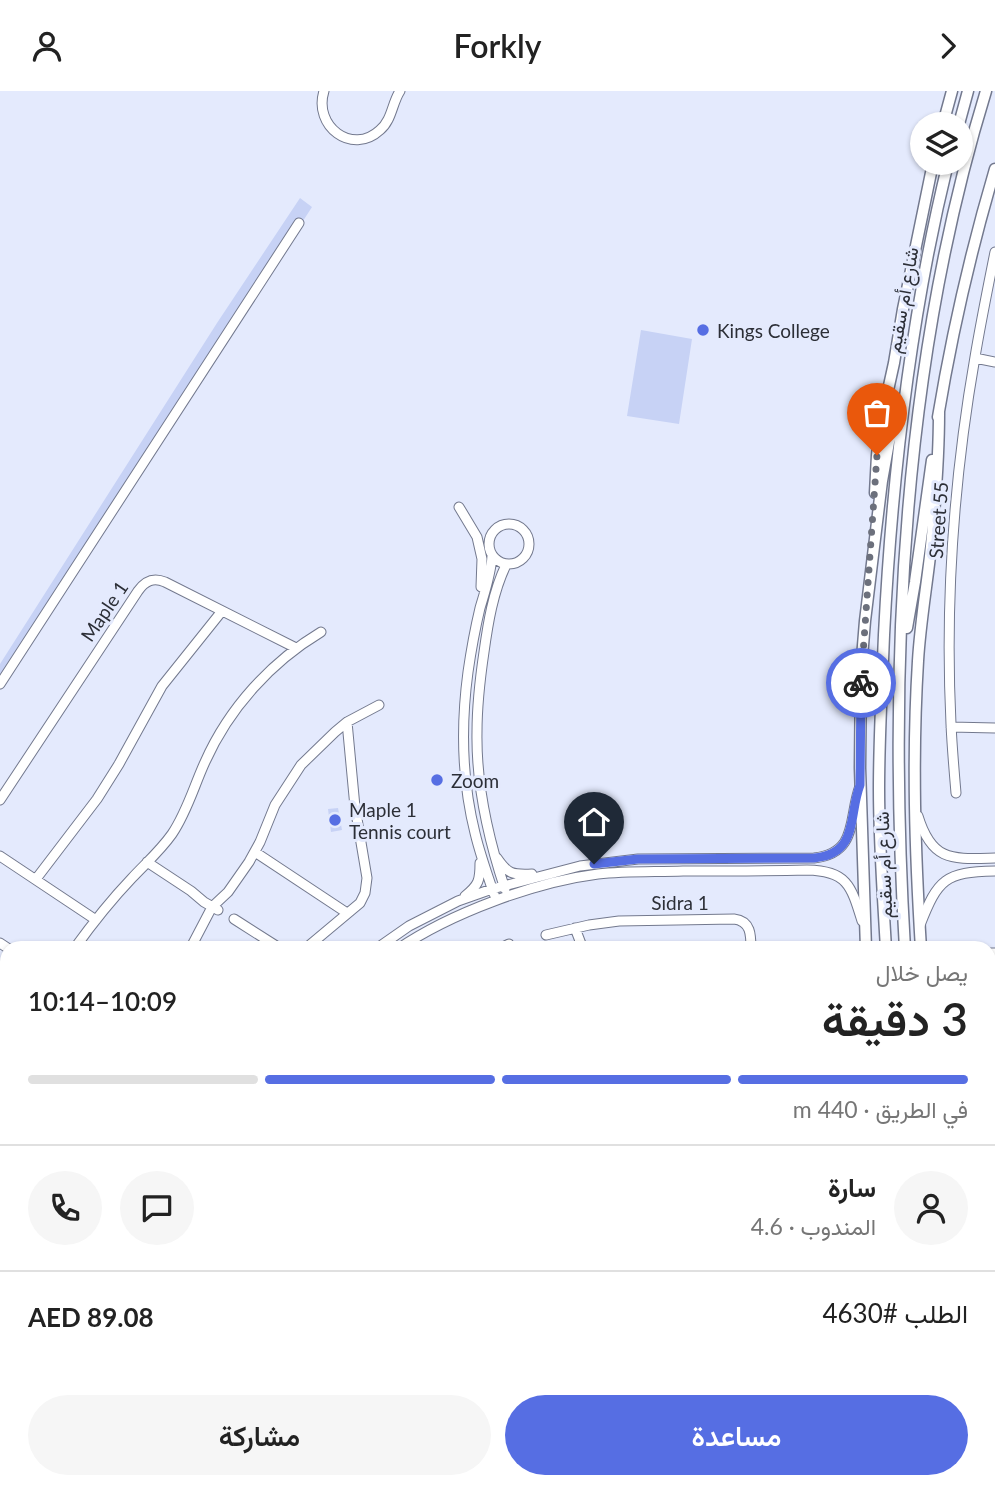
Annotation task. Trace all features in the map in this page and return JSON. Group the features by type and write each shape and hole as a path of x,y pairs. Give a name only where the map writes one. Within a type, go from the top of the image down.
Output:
{"main road":[{"path":"946,112 950,91"},
{"path":"962,112 968,91"},
{"name":"شارع أم سقيم","path":"905,941 898,778 909,508 925,367 954,211 986,91"},
{"name":"شارع أم سقيم","path":"901,654 915,582 939,412 954,331 995,169"},
{"name":"شارع أم سقيم","path":"865,621 878,438 930,175"},
{"name":"شارع أم سقيم","path":"886,941 879,793 890,528 904,393 923,276 945,175"},
{"path":"866,941 860,785 860,694 865,621 884,468 904,393"},
{"path":"920,941 914,804 918,663 936,490 939,412"},
{"path":"879,941 882,872"}],"street":[{"path":"324,91 321,106 327,123 339,135 356,139 367,138 382,129 400,91"},
{"path":"0,684 299,223"},
{"name":"Street 55","path":"956,793 949,681 954,537 958,483 975,358 995,252"},
{"path":"975,358 995,362"},
{"path":"459,507 472,527 480,548 483,571 480,611"},
{"path":"492,556 506,565 518,563 527,555 528,537 519,527 505,524 492,532 488,543 492,556 490,573 480,611 465,700 464,752 468,795 481,855 494,895"},
{"path":"506,565 495,593 486,637 478,707 477,744 482,804 507,897"},
{"name":"Maple 1","path":"0,800 145,582 160,580 296,648"},
{"path":"36,880 101,792 162,686 222,611"},
{"path":"80,941 164,845 184,815 206,760 233,713 256,685 296,648 321,632"},
{"path":"194,941 254,852 275,805 291,778 323,742 347,722 379,705"},
{"path":"314,941 356,907 367,888 368,878 355,807 347,722"},
{"path":"951,727 995,728"},
{"path":"410,941 494,895 504,886 599,863 638,859 821,857 835,852 846,841 852,827 855,799 860,785"},
{"path":"914,804 923,833 933,847 953,857 995,858"},
{"path":"254,852 347,913"},
{"path":"493,852 505,870 514,874 551,873"},
{"path":"387,941 409,926 458,901 477,885 480,879 481,855"},
{"path":"0,856 96,920"},
{"path":"148,862 204,902 216,906"},
{"path":"458,901 494,895 507,897 598,874 823,871 840,877 851,889 866,933"},
{"path":"919,927 930,900 950,879 960,874 995,871"},
{"path":"234,919 268,941"},
{"name":"Sidra 1","path":"546,935 575,927 626,920 739,920 750,930 751,941"},
{"path":"575,927 580,941"}],"shaded area":[{"path":"300,198 312,207 0,690 0,664 217,323"},
{"path":"641,330 692,339 679,424 627,416"},
{"name":"Maple 1 Tennis court","path":"338,808 342,830 331,832 328,809"}],"way so far":[{"path":"861,683 877,455"}],"place":[{"name":"Kings College","path":"703,330"},
{"name":"Zoom","path":"437,780"},
{"name":"Maple 1 Tennis court","path":"335,820"}],"route":[{"path":"594,864 638,859 814,858 835,852 846,841 852,827 853,809 860,785 861,683"}]}
